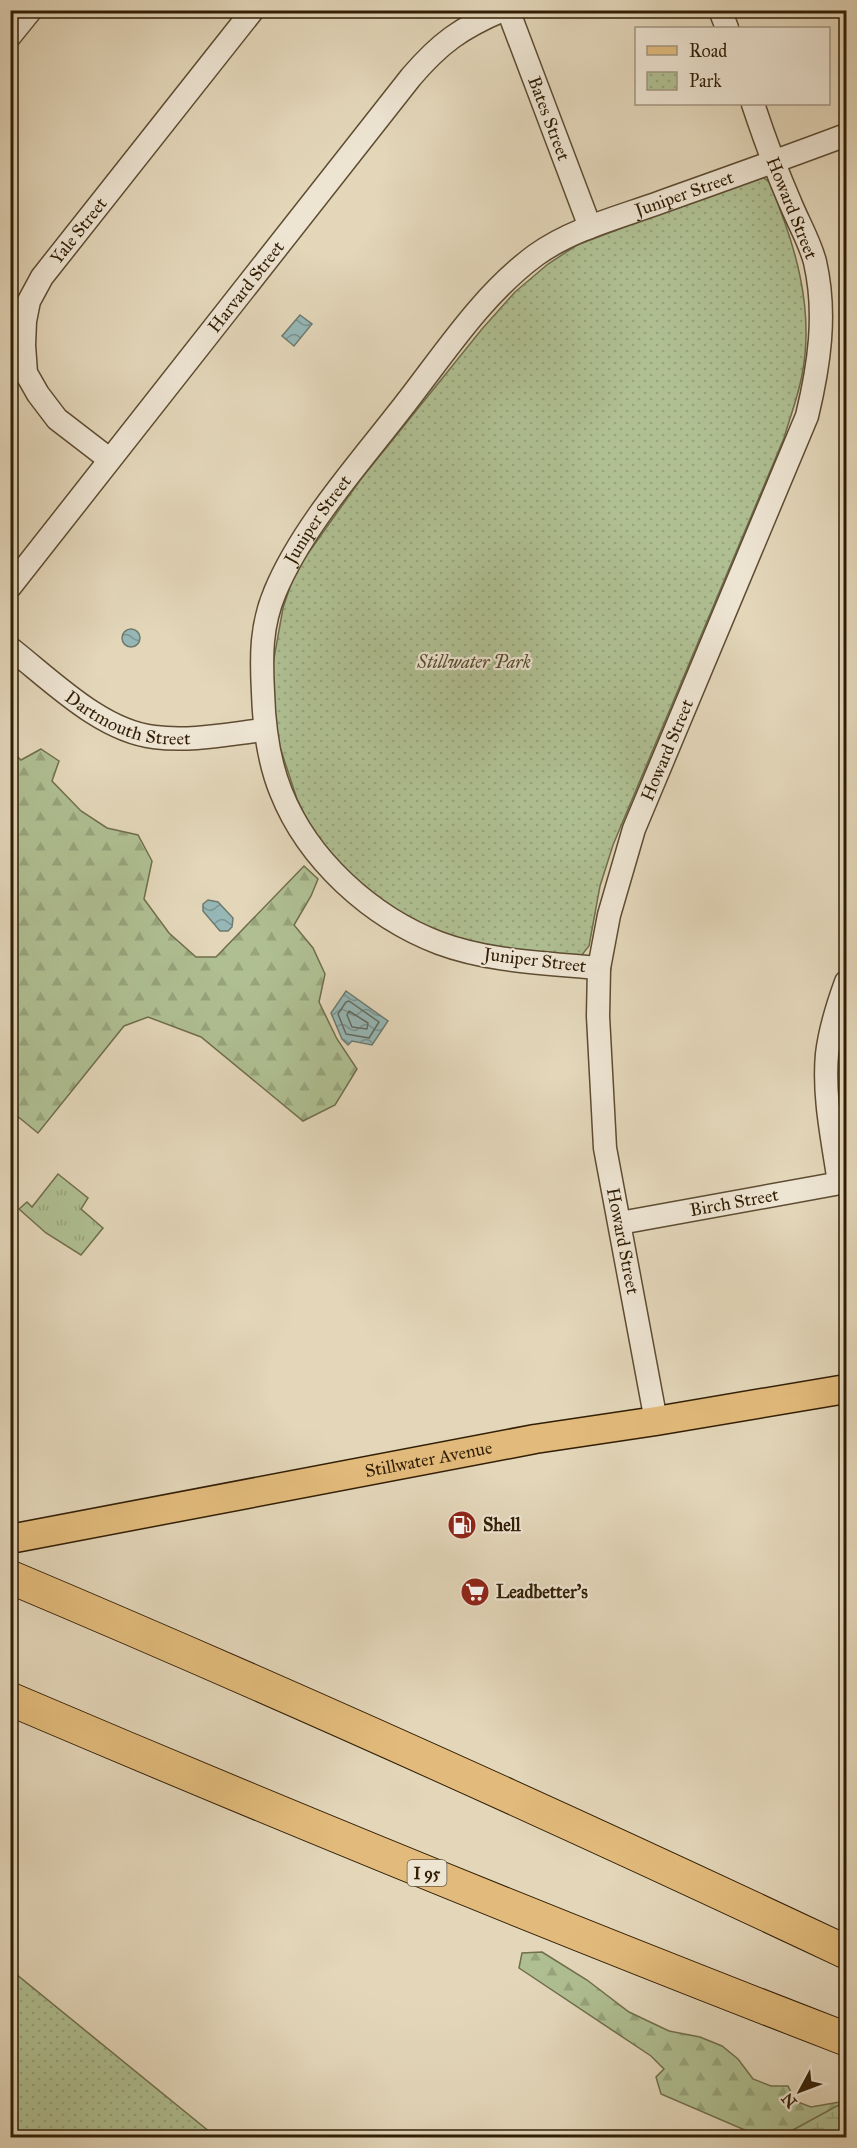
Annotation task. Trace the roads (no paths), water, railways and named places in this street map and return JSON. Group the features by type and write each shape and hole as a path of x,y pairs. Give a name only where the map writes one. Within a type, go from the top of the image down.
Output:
{"highway":[{"path":"10,1577 496,1789 846,1952"},
{"name":"I 95","path":"10,1699 316,1828 665,1970 846,2040"}],"main road":[{"name":"Stillwater Avenue","path":"10,1539 535,1439 846,1389"}],"street":[{"path":"10,36 31,10"},
{"name":"Yale Street","path":"110,459 57,419 26,373 25,321 29,301 42,277 253,10"},
{"name":"Harvard Street","path":"10,587 428,57 446,40 473,23 506,10"},
{"name":"Bates Street","path":"506,10 590,227"},
{"path":"720,10 727,27"},
{"name":"Howard Street","path":"656,1421 605,1148 598,1016 599,968 609,915 634,830 807,416 818,371 821,334 820,301 814,261 773,162 753,105"},
{"name":"Juniper Street","path":"599,968 486,957 439,943 403,927 368,902 334,873 319,856 292,815 280,790 264,730 263,628 274,593 291,560 356,467 485,302 537,255 590,227 846,135"},
{"name":"Dartmouth Street","path":"10,648 88,710 126,731 153,737 182,738 264,730"},
{"path":"843,1183 827,1102 827,1054 838,1004 846,982"},
{"name":"Birch Street","path":"620,1223 843,1183"}],"water":[{"path":"300,315 312,324 294,346 282,336"},
{"path":"131,629 137,632 140,638 137,644 131,647 125,644 122,638 125,632"},
{"path":"208,900 218,902 233,918 232,927 228,931 220,931 203,911 203,904"},
{"path":"346,991 388,1021 372,1045 352,1041 348,1045 342,1039 331,1013"}],"place":[{"name":"Shell","path":"462,1525"},
{"name":"Leadbetter's","path":"475,1592"}],"park label":[{"name":"Stillwater Park","path":"474,662"}]}
